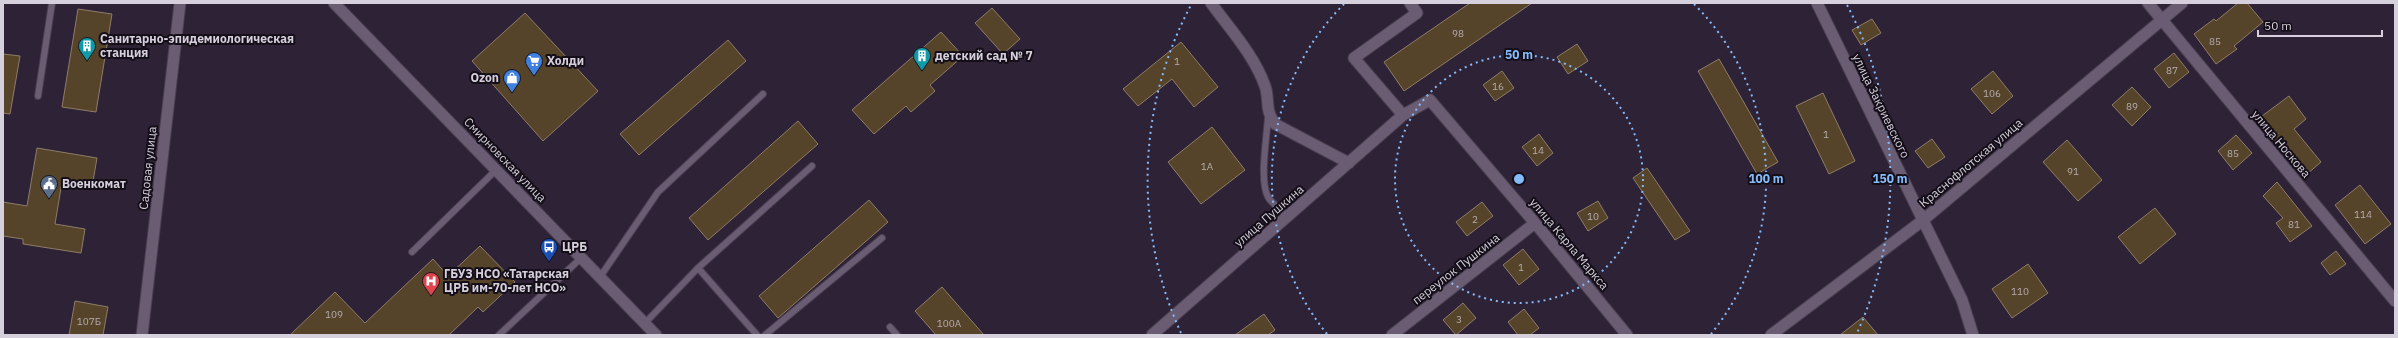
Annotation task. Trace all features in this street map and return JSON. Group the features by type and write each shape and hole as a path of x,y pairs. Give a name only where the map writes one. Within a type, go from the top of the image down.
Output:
{"street":[{"name":"Садовая улица","path":"142,335 180,3"},
{"name":"Смирновская улица","path":"335,3 656,335"},
{"path":"1211,3 1254,61 1266,87 1268,114 1274,124 1349,163"},
{"path":"1403,115 1354,58 1417,13 1410,3"},
{"name":"улица Закриевского","path":"1817,3 1922,221 1962,300 1973,335"},
{"name":"улица Носкова","path":"2148,3 2395,300"},
{"name":"Краснофлотская улица","path":"1771,335 1922,221 2182,3"},
{"name":"улица Карла Маркса","path":"1403,115 1430,100 1535,223 1627,335"},
{"name":"улица Пушкина","path":"1152,335 1289,217 1403,115"},
{"name":"переулок Пушкина","path":"1392,335 1535,223"}],"lane":[{"path":"38,96 52,3"},
{"path":"600,277 658,192 763,94"},
{"path":"1268,114 1267,143 1262,169 1268,198 1289,217"},
{"path":"645,323 698,268 812,166"},
{"path":"412,252 496,170"},
{"path":"765,335 882,238"},
{"path":"499,335 581,258"},
{"path":"698,268 757,335"},
{"path":"890,327 897,335"}],"building":[{"path":"1470,3 1532,3 1404,91 1384,62"},
{"path":"2238,3 2247,3 2263,22 2234,46 2237,49 2216,64 2194,34 2214,19 2216,21"},
{"path":"992,8 1020,39 1003,54 975,23"},
{"name":"Санитарно-эпидемиологическая станция","path":"78,9 112,14 96,112 62,107"},
{"name":"Холди","path":"525,13 598,91 543,141 472,61"},
{"path":"1872,19 1881,33 1861,45 1852,30"},
{"name":"детский сад № 7","path":"941,32 963,56 930,85 935,91 911,112 906,106 874,134 852,110"},
{"path":"728,40 746,61 639,155 620,134"},
{"path":"1181,42 1218,87 1194,107 1172,79 1138,106 1123,89"},
{"path":"1577,44 1588,61 1568,74 1557,57"},
{"path":"2174,53 2189,72 2169,88 2154,69"},
{"path":"3,54 20,56 10,114 3,113"},
{"path":"1719,59 1778,162 1757,174 1698,71"},
{"path":"1502,71 1514,88 1495,101 1483,85"},
{"path":"1993,71 2013,96 1992,114 1971,89"},
{"path":"2132,87 2151,107 2132,126 2112,105"},
{"path":"1823,93 1855,161 1829,174 1796,106"},
{"path":"2289,96 2306,119 2294,129 2321,162 2306,175 2278,140 2275,142 2258,119"},
{"path":"798,121 818,144 708,240 689,218"},
{"path":"1212,127 1245,170 1201,204 1168,162"},
{"path":"1539,134 1553,153 1537,166 1522,147"},
{"path":"2236,135 2252,153 2233,170 2218,151"},
{"path":"1932,139 1945,157 1928,168 1915,151"},
{"path":"2067,140 2102,180 2078,201 2043,162"},
{"path":"37,148 97,158 92,187 62,182 55,224 85,229 81,253 23,244 23,239 3,236 3,202 27,206"},
{"path":"1647,168 1690,231 1675,240 1633,178"},
{"path":"2277,182 2312,226 2290,242 2276,223 2283,218 2263,196"},
{"path":"2360,185 2391,224 2365,244 2335,205"},
{"path":"869,200 888,222 778,318 759,296"},
{"path":"1598,201 1608,218 1588,231 1577,213"},
{"path":"1482,202 1493,216 1467,236 1456,222"},
{"path":"2155,208 2176,234 2140,264 2118,237"},
{"path":"480,246 515,282 483,312 478,307 449,335 290,335 335,292 365,323 433,259 448,276"},
{"path":"1523,249 1539,269 1519,285 1503,265"},
{"path":"2336,251 2346,264 2330,275 2321,263"},
{"path":"2028,264 2048,293 2012,318 1992,289"},
{"path":"942,287 984,335 936,335 915,311"},
{"path":"75,301 108,307 103,335 69,335"},
{"path":"1463,303 1476,318 1456,335 1443,320"},
{"path":"1524,309 1539,328 1530,335 1518,335 1508,322"},
{"path":"1264,314 1275,330 1268,335 1235,335"},
{"path":"1863,317 1878,335 1840,335"}],"place":[{"name":"Санитарно-эпидемиологическая станция","path":"87,61"},
{"name":"детский сад № 7","path":"922,71"},
{"name":"Холди","path":"534,76"},
{"name":"Ozon","path":"512,93"},
{"name":"Военкомат","path":"49,199"},
{"name":"ЦРБ","path":"549,262"},
{"name":"ГБУЗ НСО «Татарская ЦРБ им-70-лет НСО»","path":"431,296"}]}
